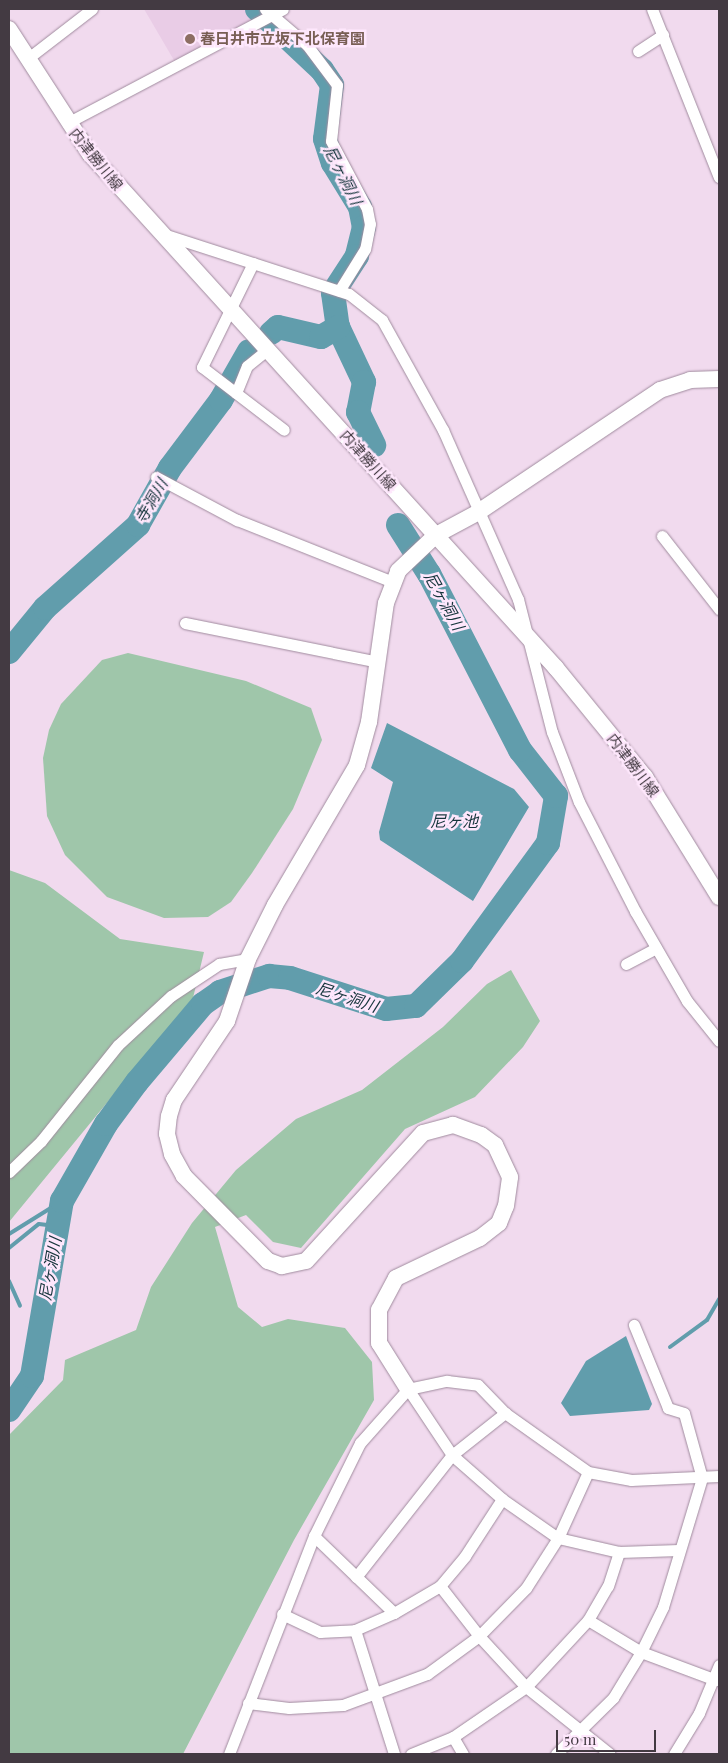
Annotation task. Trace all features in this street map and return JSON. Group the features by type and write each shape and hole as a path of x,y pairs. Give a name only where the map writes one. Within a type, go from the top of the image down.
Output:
{"street":[{"path":"28,59 92,9"},
{"path":"67,123 269,12 283,9"},
{"path":"652,9 719,177"},
{"path":"269,12 307,45 338,85 331,141 366,209 370,224 362,256 339,291"},
{"name":"内津勝川線","path":"9,29 67,123 161,233 268,349 429,539 528,638 645,777 719,897"},
{"path":"638,51 663,36"},
{"path":"161,233 349,294 382,320 443,430 477,513 518,599 552,732 579,802 656,948 687,1001 719,1041"},
{"path":"253,263 232,310 202,367 284,430"},
{"path":"236,393 247,366 268,349"},
{"path":"679,1550 619,1552 558,1538 502,1499 452,1455 379,1343 379,1310 396,1278 480,1238 498,1223 510,1192 505,1161 495,1145 467,1129 453,1126 423,1133 306,1261 295,1266 268,1261 184,1176 172,1154 167,1134 174,1100 218,1035 236,1001 248,959 357,765 369,722 386,603 393,582 410,555 429,539 477,513 660,390 690,380 719,379"},
{"path":"156,477 237,520 393,582"},
{"path":"662,536 719,609"},
{"path":"185,623 378,662"},
{"path":"626,964 656,948"},
{"path":"9,1172 41,1142 118,1045 171,996 219,964 248,959"},
{"path":"556,1754 580,1733 613,1698 641,1652 663,1607 702,1478 684,1413 668,1408 634,1325"},
{"path":"229,1754 314,1536 360,1443 408,1389 447,1381 478,1384 505,1413 588,1472 631,1480 719,1476"},
{"path":"356,1577 452,1455 505,1413"},
{"path":"248,1704 289,1708 343,1705 375,1695 427,1674 479,1636 526,1588 558,1538 588,1472"},
{"path":"282,1614 320,1632 355,1630 394,1613 440,1586 465,1556 502,1499"},
{"path":"314,1536 394,1613"},
{"path":"411,1754 453,1737 526,1687 588,1620 608,1586 619,1552"},
{"path":"440,1586 479,1636 526,1687 580,1733 610,1754"},
{"path":"588,1620 641,1652 716,1680"},
{"path":"355,1630 394,1754"},
{"path":"674,1754 716,1680 719,1665"},
{"path":"453,1737 463,1754"}],"shaded area":[{"name":"春日井市立坂下北保育園","path":"144,9 254,9 263,16 175,62"}],"green space":[{"path":"128,653 246,681 311,708 322,740 293,809 252,873 231,902 208,917 164,918 107,897 65,855 47,816 43,758 49,730 61,704 102,660"},
{"path":"9,870 45,883 120,939 204,952 193,998 9,1222"},
{"path":"511,970 540,1021 523,1047 475,1097 405,1129 301,1248 273,1242 246,1215 215,1227 238,1307 262,1327 288,1319 345,1328 372,1362 374,1400 294,1540 183,1754 9,1754 9,1435 63,1380 65,1360 136,1330 151,1287 192,1223 236,1170 296,1119 362,1090 443,1027 487,984"}],"water":[{"name":"尼ヶ池","path":"387,723 514,789 529,807 473,901 380,840 379,832 393,782 371,768"},
{"path":"626,1336 652,1404 649,1410 570,1416 561,1403 586,1361"}],"waterway":[{"name":"尼ヶ洞川","path":"257,9 322,70 332,85 325,139 333,163 360,207 364,227 357,256 333,293 338,327 364,382 358,412 374,445"},
{"name":"寺洞川","path":"271,333 278,327 321,337 338,327"},
{"name":"寺洞川","path":"9,652 45,608 138,525 170,468 221,400 249,351"},
{"name":"尼ヶ洞川","path":"9,1410 32,1376 62,1201 106,1124 137,1082 203,1004 220,992 269,976 290,978 386,1009 416,1006 462,961 548,843 556,796 520,750 429,574 398,525"},
{"path":"9,1234 62,1201"},
{"path":"9,1248 39,1224 56,1226"},
{"path":"9,1281 20,1306"},
{"path":"670,1347 707,1320 719,1299"}],"place":[{"name":"春日井市立坂下北保育園","path":"190,39"}]}
